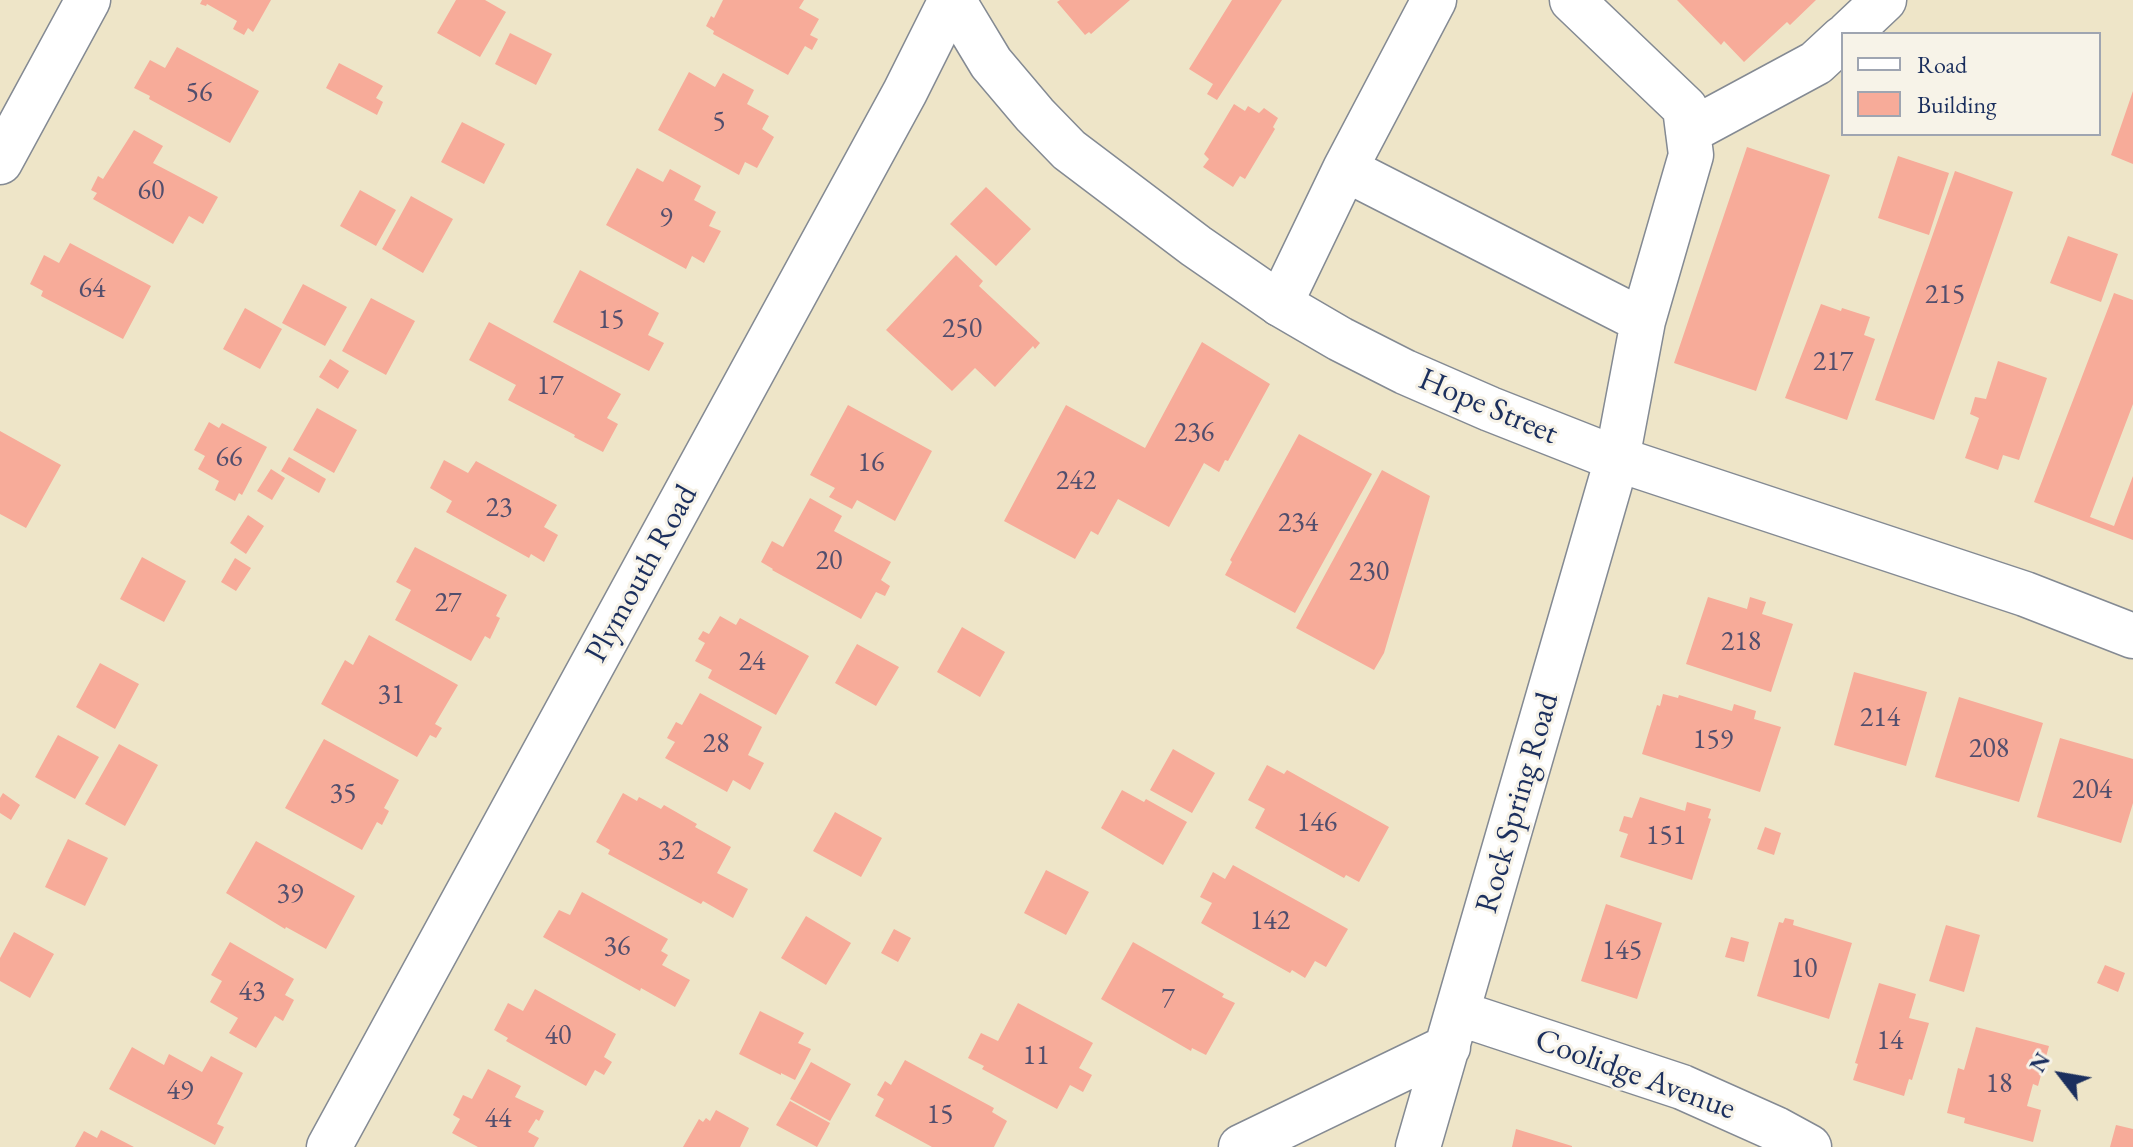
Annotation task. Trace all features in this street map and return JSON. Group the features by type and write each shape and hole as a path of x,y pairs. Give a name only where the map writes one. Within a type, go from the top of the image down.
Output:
{"street":[{"path":"0,162 88,0"},
{"name":"Hope Street","path":"952,0 991,63 1069,150 1196,246 1280,304 1340,339 1405,372 1490,409 1617,459 2025,594 2133,636"},
{"name":"Plymouth Road","path":"329,1147 890,120 952,0"},
{"path":"1280,304 1345,169 1434,0"},
{"path":"1572,0 1685,108 1688,132 1816,63 1841,40"},
{"path":"1850,32 1884,0"},
{"name":"Rock Spring Road","path":"1418,1147 1617,459 1643,321 1691,155 1688,132"},
{"path":"1345,169 1643,321"},
{"path":"1241,1147 1453,1030"},
{"name":"Coolidge Avenue","path":"1453,1030 1682,1087 1809,1147"}],"building":[{"path":"202,0 271,0 253,32 248,28 244,35 233,29 237,21 207,4 200,4"},
{"path":"456,0 485,0 506,12 480,57 437,33"},
{"path":"723,0 804,0 799,8 819,19 810,35 818,39 812,50 805,46 788,75 713,34 714,31 706,26"},
{"path":"1130,0 1091,34 1085,35 1057,2"},
{"path":"1232,0 1282,0 1217,100 1207,94 1213,84 1189,69"},
{"path":"1677,0 1816,0 1744,62 1724,41 1721,45"},
{"path":"510,33 552,54 536,85 495,64"},
{"path":"177,47 259,91 230,143 134,88 150,60 165,68"},
{"path":"339,63 383,86 376,98 383,102 377,115 326,88"},
{"path":"689,72 715,87 723,73 754,90 747,104 769,116 762,129 774,137 757,168 745,162 739,175 658,130"},
{"path":"2133,91 2133,164 2111,155"},
{"path":"1234,104 1245,111 1248,106 1259,113 1264,108 1278,118 1273,127 1275,129 1245,179 1240,176 1233,187 1203,167 1209,159 1204,154"},
{"path":"462,122 505,144 484,184 441,162"},
{"path":"134,130 163,146 153,163 218,197 203,224 189,216 173,244 93,199 97,193 91,190 98,176 103,179"},
{"path":"1747,147 1830,175 1756,391 1674,363"},
{"path":"1898,156 1949,173 1929,235 1878,218"},
{"path":"637,168 663,182 670,169 701,186 694,200 716,212 709,226 721,231 704,263 692,256 686,269 606,225"},
{"path":"1955,171 2013,192 1934,420 1875,400"},
{"path":"986,187 1031,229 996,266 950,224"},
{"path":"360,190 396,210 376,246 340,226"},
{"path":"411,196 453,219 423,273 382,249"},
{"path":"2068,236 2118,254 2101,302 2050,283"},
{"path":"70,243 151,286 123,339 41,296 43,291 30,284 44,255 59,263"},
{"path":"956,255 983,281 979,286 1040,343 1035,349 1033,346 995,387 975,368 952,391 886,330"},
{"path":"580,270 659,313 648,335 664,343 649,371 553,322"},
{"path":"303,284 347,307 325,346 282,323"},
{"path":"2114,293 2133,300 2133,404 2090,517 2114,526 2133,476 2133,540 2034,502"},
{"path":"371,298 415,321 386,375 342,351"},
{"path":"1821,304 1870,317 1864,335 1875,339 1847,420 1785,398"},
{"path":"245,308 282,329 260,369 223,349"},
{"path":"489,322 621,394 607,418 618,424 603,452 508,400 516,385 469,360"},
{"path":"1202,342 1270,384 1228,461 1225,460 1219,472 1204,463 1169,527 1118,499 1098,535 1091,531 1075,559 1004,521 1066,405 1145,448"},
{"path":"330,359 349,371 338,389 319,377"},
{"path":"1998,361 2047,378 2019,460 2003,455 1998,470 1965,458 1979,418 1970,414 1975,397 1986,399"},
{"path":"848,405 932,451 895,521 857,500 852,509 829,497 835,488 810,475"},
{"path":"317,408 357,430 334,473 293,450"},
{"path":"209,422 219,428 222,423 267,447 242,495 239,493 235,501 215,490 219,481 198,469 205,456 194,450"},
{"path":"0,431 61,465 26,528 0,514"},
{"path":"1299,434 1372,474 1295,613 1225,575 1232,562 1230,560"},
{"path":"289,457 326,479 319,493 281,471"},
{"path":"444,460 468,473 476,461 557,505 544,527 558,535 544,562 531,554 529,558 446,512 452,501 430,488"},
{"path":"271,469 285,478 272,500 257,491"},
{"path":"1382,470 1430,496 1384,653 1374,670 1296,628"},
{"path":"810,498 842,516 834,531 891,562 881,580 890,586 885,596 876,592 861,619 761,562 772,541 783,547"},
{"path":"248,515 264,526 246,554 230,543"},
{"path":"415,547 507,595 496,616 500,618 490,639 485,636 471,661 395,620 411,590 396,582"},
{"path":"142,557 186,581 164,622 120,599"},
{"path":"235,558 251,568 236,591 221,582"},
{"path":"1708,597 1747,609 1750,597 1766,602 1762,614 1793,624 1771,692 1686,664"},
{"path":"720,616 736,625 740,618 809,656 776,715 708,678 712,670 695,661 705,643 698,639 703,631 709,634"},
{"path":"962,627 1005,652 980,697 937,672"},
{"path":"369,635 458,685 435,724 442,728 436,738 430,735 417,757 321,704 345,660 353,665"},
{"path":"857,644 899,667 876,706 835,683"},
{"path":"100,663 139,684 115,729 76,707"},
{"path":"1854,672 1927,692 1906,766 1834,745"},
{"path":"700,693 762,727 748,755 764,763 750,790 733,780 727,792 665,758 675,742 667,738 676,722 682,725"},
{"path":"1663,694 1678,698 1679,695 1732,711 1734,704 1756,711 1754,719 1781,727 1760,792 1642,754"},
{"path":"1959,697 2043,723 2019,802 1935,777"},
{"path":"58,735 99,757 75,799 35,777"},
{"path":"2060,738 2133,759 2133,803 2121,843 2037,817"},
{"path":"324,739 399,780 384,808 389,811 382,825 377,822 362,850 285,808"},
{"path":"119,744 158,765 125,826 85,804"},
{"path":"1173,749 1215,773 1192,813 1150,790"},
{"path":"1267,765 1284,774 1287,770 1389,827 1359,882 1346,875 1344,878 1255,828 1265,809 1248,800"},
{"path":"1122,790 1144,802 1146,799 1187,822 1163,865 1101,828"},
{"path":"3,793 20,805 11,820 0,813"},
{"path":"623,793 637,801 639,797 661,809 664,805 731,847 717,873 748,889 733,918 608,854 610,850 596,842"},
{"path":"1640,797 1685,811 1687,802 1711,809 1708,818 1711,819 1692,880 1620,857 1628,834 1619,831 1624,816 1632,818"},
{"path":"835,812 882,838 861,877 813,851"},
{"path":"1765,827 1781,833 1774,855 1757,849"},
{"path":"68,839 108,858 85,906 45,887"},
{"path":"256,841 355,896 326,949 285,929 226,893"},
{"path":"1233,865 1348,929 1326,967 1315,961 1305,978 1292,970 1290,973 1201,923 1212,903 1200,897 1213,872 1225,879"},
{"path":"1046,870 1089,892 1066,935 1024,913"},
{"path":"582,892 668,939 661,951 668,955 662,965 690,980 675,1007 543,937 559,910 570,915"},
{"path":"1606,904 1662,923 1637,999 1581,981"},
{"path":"806,916 851,943 826,985 781,958"},
{"path":"1785,918 1794,920 1793,925 1852,943 1829,1019 1757,996 1779,922 1783,923"},
{"path":"1946,925 1980,935 1964,992 1929,981"},
{"path":"894,929 911,938 898,962 881,953"},
{"path":"14,932 54,954 30,998 0,981 0,958"},
{"path":"1731,937 1749,942 1744,962 1725,957"},
{"path":"230,942 294,979 285,995 294,1000 283,1021 275,1016 256,1048 229,1033 238,1018 210,1002 222,981 211,975"},
{"path":"1133,942 1235,1003 1206,1055 1192,1048 1191,1051 1101,999"},
{"path":"2105,965 2125,973 2118,992 2097,983"},
{"path":"1879,983 1916,994 1909,1018 1929,1023 1904,1096 1853,1080 1858,1064 1855,1063"},
{"path":"535,989 616,1034 604,1057 612,1062 604,1075 595,1070 586,1086 506,1041 508,1038 494,1030 508,1003 523,1011"},
{"path":"1018,1003 1093,1043 1079,1068 1092,1075 1083,1092 1070,1085 1057,1109 982,1069 984,1066 968,1058 981,1033 998,1041"},
{"path":"760,1011 804,1033 798,1043 811,1049 795,1080 739,1054"},
{"path":"1976,1027 2049,1046 2038,1086 2033,1084 2027,1106 2041,1110 2033,1142 1964,1123 1965,1118 1947,1113 1958,1068 1964,1070"},
{"path":"132,1047 164,1065 169,1054 202,1072 211,1056 243,1073 217,1124 224,1127 215,1145 109,1089"},
{"path":"905,1060 994,1108 992,1112 1007,1121 994,1147 932,1147 875,1116 884,1099 877,1095 885,1081 891,1085"},
{"path":"811,1062 851,1084 830,1121 790,1099"},
{"path":"488,1069 521,1086 515,1097 544,1111 528,1132 539,1138 534,1147 478,1147 452,1133 460,1119 453,1115 463,1095 472,1099"},
{"path":"790,1101 830,1123 817,1147 776,1125"},
{"path":"716,1110 749,1128 740,1147 683,1147 699,1119 710,1121"},
{"path":"2116,1125 2133,1129 2133,1147 2110,1147"},
{"path":"1516,1129 1572,1146 1572,1147 1512,1147"},
{"path":"101,1130 134,1147 75,1147 84,1131 97,1138"}]}
